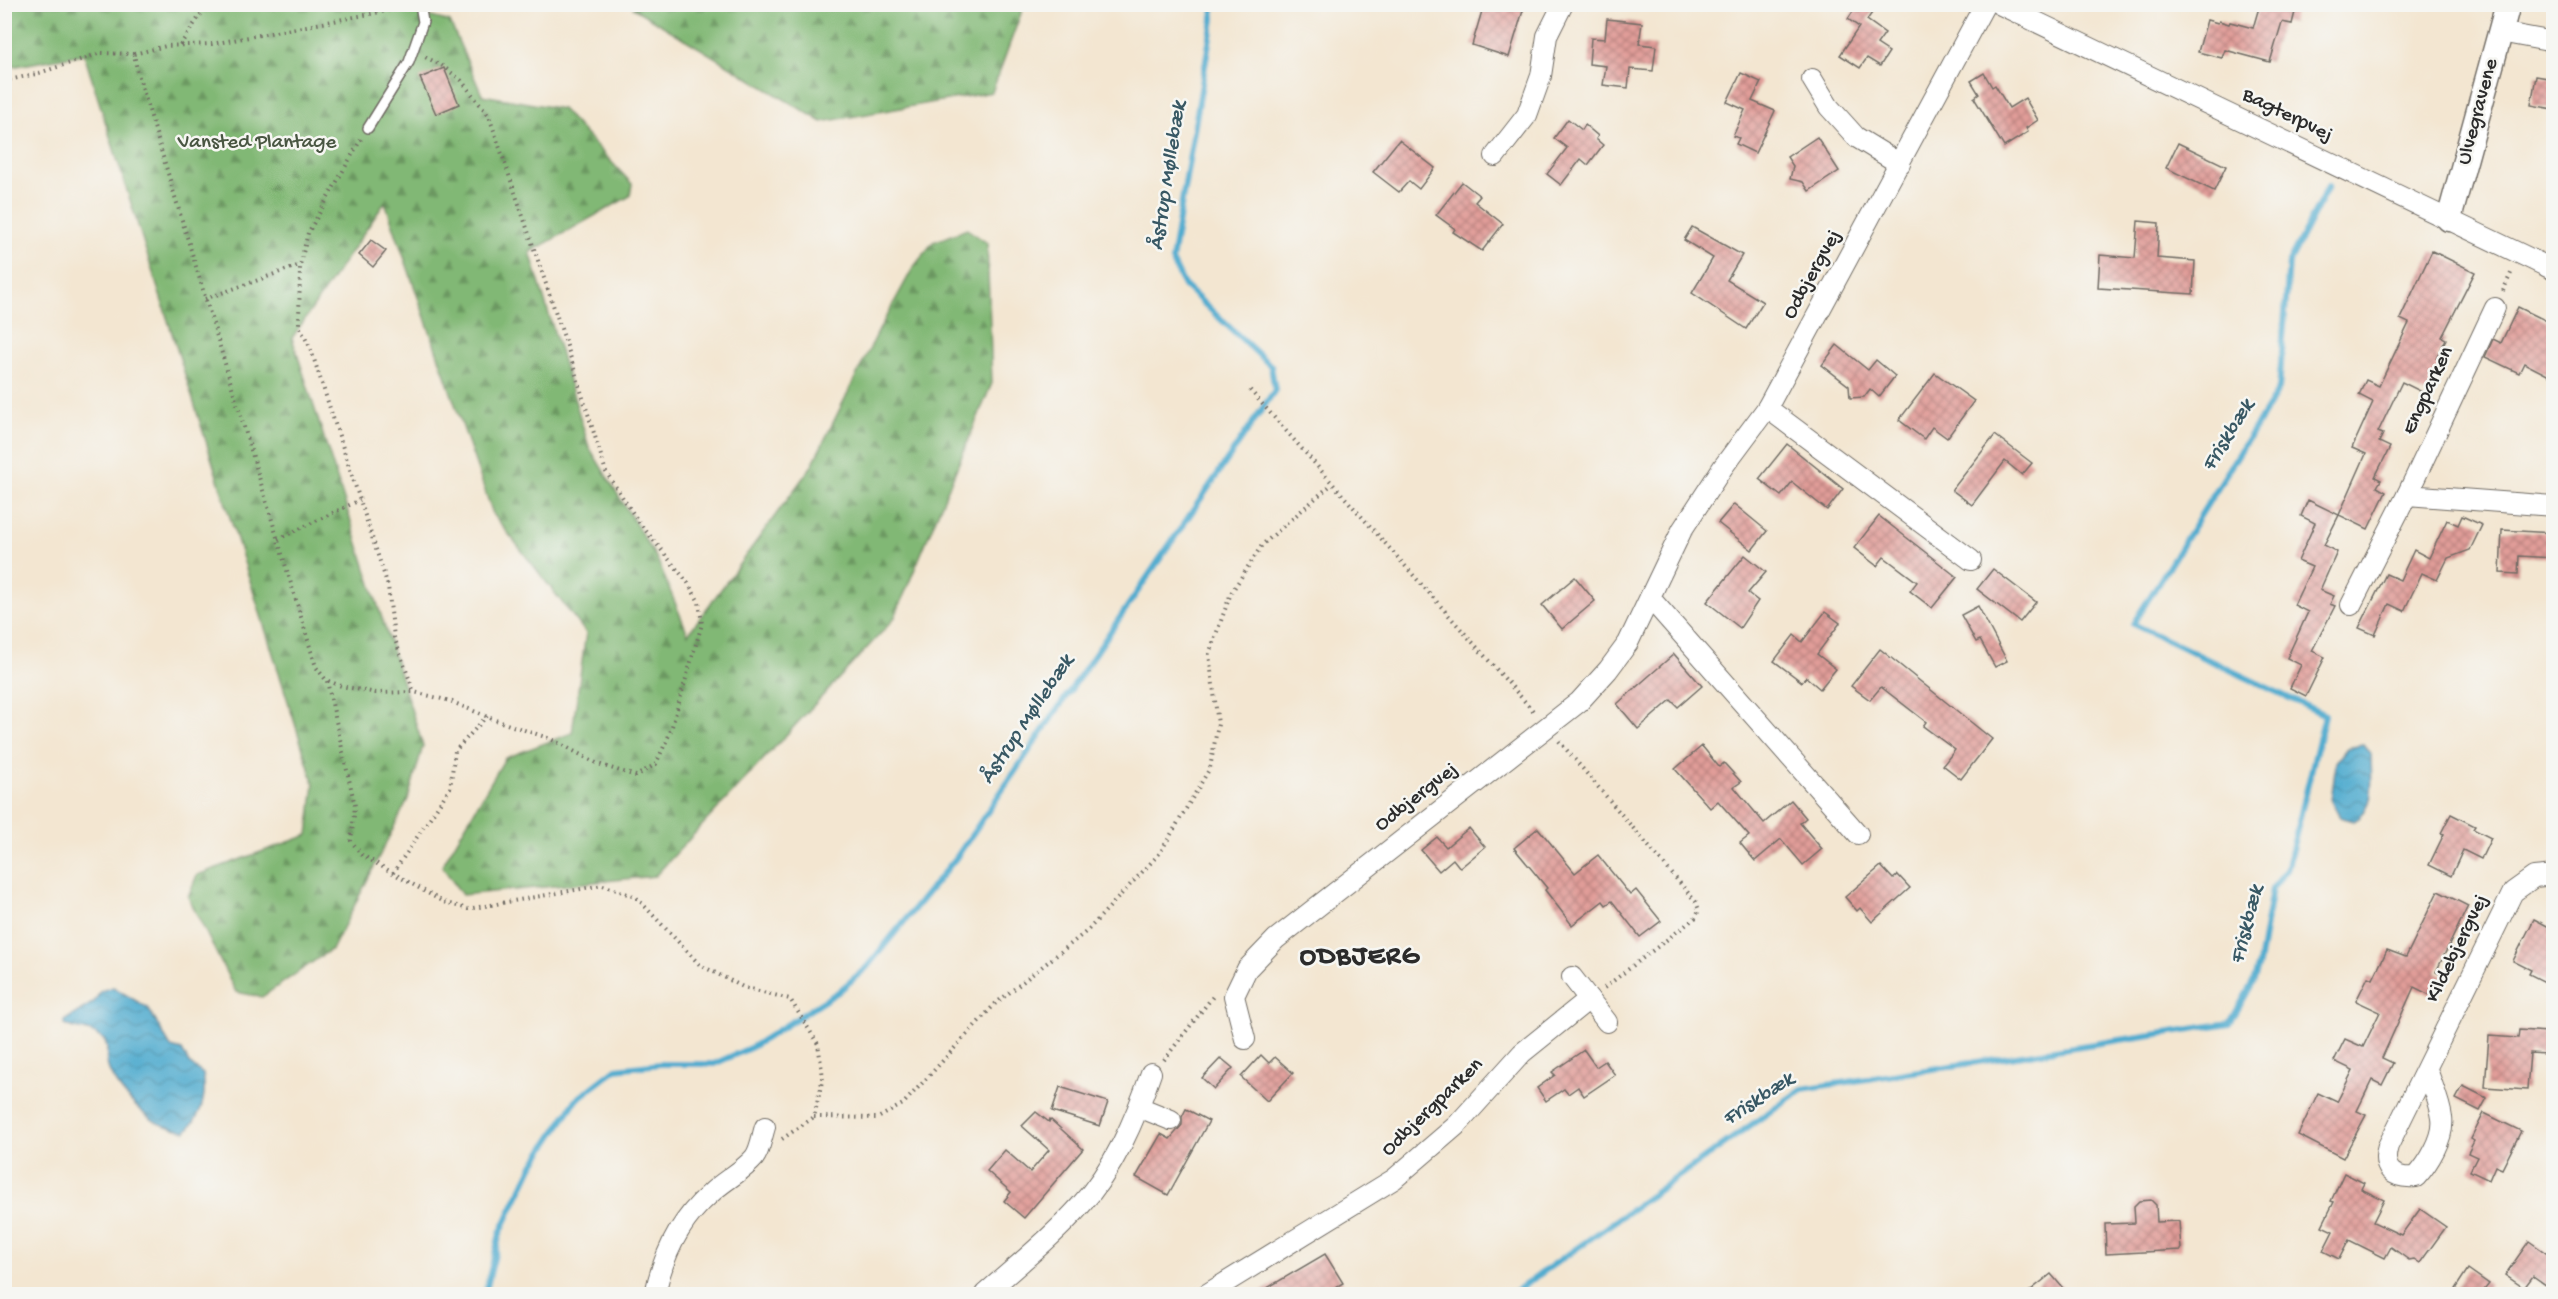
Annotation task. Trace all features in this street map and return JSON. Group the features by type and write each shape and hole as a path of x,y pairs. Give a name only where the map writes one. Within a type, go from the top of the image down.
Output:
{"street":[{"path":"1496,156 1527,115 1541,76 1547,36 1563,4"},
{"name":"Odbjergvej","path":"1245,1039 1234,996 1246,969 1276,939 1579,702 1608,670 1628,643 1683,530 1723,467 1767,408 1985,4"},
{"name":"Bagterpvej","path":"1999,4 2553,270"},
{"name":"Ulvegravene","path":"2449,219 2508,4"},
{"path":"2500,32 2553,42"},
{"path":"1812,79 1828,107 1856,136 1900,164"},
{"name":"Engparken","path":"2351,605 2407,495 2495,308"},
{"path":"1767,408 1971,560"},
{"path":"2407,495 2553,506"},
{"path":"1650,598 1858,834"},
{"name":"Kildebjergvej","path":"2427,1069 2443,1119 2442,1130 2424,1168 2416,1177 2406,1178 2391,1172 2386,1165 2385,1157 2427,1069 2513,892 2534,877 2553,875"},
{"path":"1572,977 1607,1022"},
{"name":"Odbjergparken","path":"1207,1294 1394,1179 1457,1125 1522,1053 1589,999"},
{"path":"985,1294 1080,1206 1111,1164 1139,1107 1151,1072"},
{"path":"1139,1107 1171,1120"},
{"path":"655,1294 660,1270 670,1243 683,1223 708,1195 755,1157 765,1127"}],"lane":[{"path":"368,129 409,62 423,22 420,5"}],"path":[{"path":"180,45 208,4"},
{"path":"4,81 36,74 101,52 134,54 180,45 212,44 420,5"},
{"path":"326,680 341,686 376,693 414,692 450,701 551,739 598,764 636,776 656,764 670,734 702,624 699,602 688,583 638,521 606,472 568,349 489,116 461,80 441,65 413,50"},
{"path":"134,54 316,667 326,680 355,806 351,841 362,855 443,902 468,909 603,885 636,897 700,965 742,987 790,999 818,1044 823,1077 814,1117"},
{"path":"368,129 308,233 300,265 299,326 310,347 388,586 393,638 414,692"},
{"path":"2495,308 2520,254"},
{"path":"205,299 300,265"},
{"path":"1250,390 1547,727 1689,893 1699,910 1695,918 1589,999"},
{"path":"755,1157 814,1117 878,1118 903,1104 995,1004 1088,931 1160,853 1210,768 1218,724 1209,654 1231,593 1262,545 1332,484"},
{"path":"278,539 360,500"},
{"path":"393,873 450,788 455,751 486,716"},
{"path":"1151,1072 1159,1066 1215,993"}],"green space":[{"path":"635,4 1024,5 992,92 822,122 633,8"},
{"name":"Vansted Plantage","path":"5,5 411,5 413,12 450,22 482,95 562,109 632,184 630,196 530,252 589,447 657,559 688,634 811,467 879,330 913,268 933,242 967,229 987,243 992,383 894,619 655,876 462,895 442,866 505,758 572,733 586,633 493,514 385,202 292,338 423,746 408,799 333,948 262,997 236,992 188,897 197,875 308,835 314,784 84,54 5,68"}],"water":[{"path":"2363,745 2371,755 2371,792 2366,809 2354,821 2340,817 2331,801 2336,762 2347,748"},
{"path":"113,987 148,1008 171,1047 182,1050 189,1063 203,1074 202,1105 186,1131 158,1123 127,1097 110,1071 107,1045 104,1040 91,1032 64,1025 64,1021 94,1002 101,991"}],"building":[{"path":"1484,4 1525,4 1509,57 1472,45"},
{"path":"1858,4 1878,4 1867,20 1885,33 1877,44 1889,52 1880,66 1867,58 1860,68 1840,55 1859,27 1848,19"},
{"path":"2260,4 2289,4 2288,6 2296,8 2292,24 2282,22 2270,62 2225,50 2222,58 2198,52 2207,20 2229,24 2230,22 2253,28"},
{"path":"1607,19 1642,23 1639,44 1656,46 1653,71 1630,69 1628,88 1603,85 1606,66 1589,64 1591,38 1605,39"},
{"path":"444,68 459,104 436,114 420,78"},
{"path":"1741,73 1761,82 1752,101 1775,111 1755,153 1736,144 1739,138 1733,136 1745,110 1727,102"},
{"path":"1984,73 1992,87 1995,85 2009,108 2025,98 2038,120 2026,128 2028,132 2004,147 1974,98 1979,94 1971,81"},
{"path":"2536,76 2553,79 2553,109 2531,105"},
{"path":"1568,119 1582,130 1585,125 1598,136 1596,139 1603,145 1588,165 1581,159 1561,185 1547,174 1567,148 1554,138"},
{"path":"1817,137 1839,171 1809,191 1803,182 1790,179 1793,166 1787,157"},
{"path":"1399,140 1435,168 1419,189 1409,181 1399,192 1373,172"},
{"path":"2178,143 2226,166 2214,191 2166,168"},
{"path":"1462,182 1480,196 1475,202 1503,224 1482,251 1453,232 1455,229 1436,215"},
{"path":"2138,221 2159,223 2157,258 2195,261 2193,294 2098,288 2100,255 2135,258"},
{"path":"1692,227 1742,255 1727,280 1763,302 1746,329 1692,293 1713,258 1684,240"},
{"path":"371,240 386,251 373,267 359,255"},
{"path":"2432,251 2475,272 2442,337 2446,339 2436,358 2442,361 2426,394 2402,382 2378,432 2383,434 2379,442 2390,447 2375,477 2381,480 2377,487 2386,492 2368,529 2339,515 2366,454 2352,448 2373,402 2359,395 2366,380 2379,386 2409,323 2400,319"},
{"path":"2518,307 2553,324 2553,378 2524,363 2519,373 2485,357 2493,339 2501,343"},
{"path":"1837,345 1868,370 1876,360 1895,376 1879,397 1870,389 1864,397 1850,398 1849,386 1822,365"},
{"path":"1935,373 1974,401 1947,438 1932,427 1924,439 1899,420"},
{"path":"1995,435 2032,463 2022,475 2005,461 1972,505 1952,490"},
{"path":"1787,444 1843,489 1827,510 1792,482 1781,496 1759,479"},
{"path":"2308,500 2339,515 2324,545 2337,552 2320,590 2334,596 2330,604 2335,606 2312,651 2325,657 2306,696 2290,688 2301,665 2287,658 2308,612 2294,605 2312,567 2298,561 2315,523 2301,516"},
{"path":"1734,504 1767,531 1752,550 1718,523"},
{"path":"1879,516 1957,577 1932,608 1910,591 1917,582 1884,557 1877,566 1854,548"},
{"path":"2462,516 2482,525 2470,550 2448,558 2437,580 2422,573 2404,611 2389,604 2375,635 2359,628 2386,574 2400,580 2414,550 2429,558 2447,520 2458,525"},
{"path":"2502,530 2553,533 2553,558 2519,556 2518,574 2500,573"},
{"path":"1745,555 1766,572 1748,593 1758,601 1740,628 1707,602"},
{"path":"1993,569 2036,602 2020,622 1977,589"},
{"path":"1575,577 1595,601 1562,629 1542,605"},
{"path":"1978,606 2007,661 1995,667 1980,640 1976,642 1961,615"},
{"path":"1825,612 1840,623 1817,654 1836,669 1820,689 1806,677 1802,682 1774,661 1794,635 1802,642"},
{"path":"1880,649 1992,739 1961,779 1943,765 1955,750 1923,726 1926,722 1881,687 1870,700 1851,686"},
{"path":"1674,654 1702,686 1678,707 1671,700 1638,729 1617,704"},
{"path":"1702,746 1719,767 1724,763 1741,782 1734,787 1764,823 1791,800 1806,818 1800,823 1822,849 1803,865 1781,839 1755,861 1740,843 1749,836 1718,801 1710,808 1675,769"},
{"path":"2451,814 2475,826 2473,829 2491,838 2481,859 2463,850 2451,876 2429,865"},
{"path":"1469,828 1485,847 1460,868 1453,859 1439,871 1421,850 1437,837 1446,847"},
{"path":"1538,828 1575,873 1598,855 1630,895 1636,890 1661,921 1640,937 1612,901 1606,905 1603,901 1572,925 1545,890 1547,888 1514,848"},
{"path":"1881,866 1893,879 1898,875 1910,888 1872,922 1860,908 1857,911 1845,897"},
{"path":"2438,891 2468,906 2436,972 2442,975 2432,996 2414,987 2382,1058 2393,1063 2382,1085 2372,1080 2357,1111 2366,1115 2343,1158 2298,1135 2318,1093 2337,1102 2353,1070 2334,1061 2345,1039 2363,1047 2380,1012 2356,1001 2368,977 2373,979 2387,950 2406,957"},
{"path":"2534,919 2553,929 2553,986 2529,974 2531,970 2513,961"},
{"path":"2519,1030 2548,1032 2547,1054 2530,1053 2527,1090 2485,1087 2489,1036 2518,1038"},
{"path":"1584,1050 1596,1067 1605,1061 1615,1075 1584,1096 1578,1087 1568,1094 1564,1089 1546,1101 1537,1088 1555,1075 1552,1072"},
{"path":"1261,1055 1269,1063 1275,1057 1293,1073 1267,1101 1241,1077"},
{"path":"1221,1058 1233,1068 1214,1089 1202,1078"},
{"path":"2463,1086 2487,1098 2480,1111 2456,1099"},
{"path":"1060,1087 1108,1102 1100,1126 1052,1111"},
{"path":"1186,1109 1209,1121 1168,1195 1136,1177 1161,1134 1170,1139 1182,1125 1182,1117"},
{"path":"1036,1112 1049,1122 1050,1119 1083,1149 1024,1218 1004,1201 1011,1192 987,1171 1005,1150 1030,1172 1049,1150 1022,1126"},
{"path":"2484,1113 2521,1131 2502,1169 2495,1166 2489,1180 2470,1171 2477,1157 2468,1153 2474,1141 2471,1139"},
{"path":"2344,1173 2364,1183 2361,1189 2384,1200 2373,1222 2401,1235 2420,1209 2446,1227 2420,1263 2414,1259 2409,1260 2391,1247 2385,1258 2349,1240 2339,1259 2323,1251 2333,1231 2322,1226 2334,1202 2331,1201"},
{"path":"2151,1200 2156,1205 2157,1222 2179,1221 2181,1250 2106,1254 2105,1224 2135,1223 2134,1206 2139,1201"},
{"path":"2529,1241 2553,1258 2553,1290 2533,1276 2524,1288 2505,1275"},
{"path":"1325,1254 1343,1283 1324,1294 1257,1294"},
{"path":"2468,1269 2489,1284 2481,1294 2463,1294 2455,1289"},
{"path":"2051,1274 2068,1294 2026,1294"}],"waterway":[{"name":"Åstrup Møllebæk","path":"485,1294 500,1233 533,1165 576,1100 616,1069 660,1064 714,1064 752,1047 838,992 866,968 956,858 1275,390 1271,366 1184,285 1172,260 1213,19 1212,4"},
{"name":"Friskbæk","path":"1512,1294 1802,1089 2230,1023 2253,982 2259,964 2272,889 2287,870 2325,715 2133,624 2279,389 2289,262 2328,187"}],"district":[{"name":"ODBJERG","path":"1360,958"}]}
